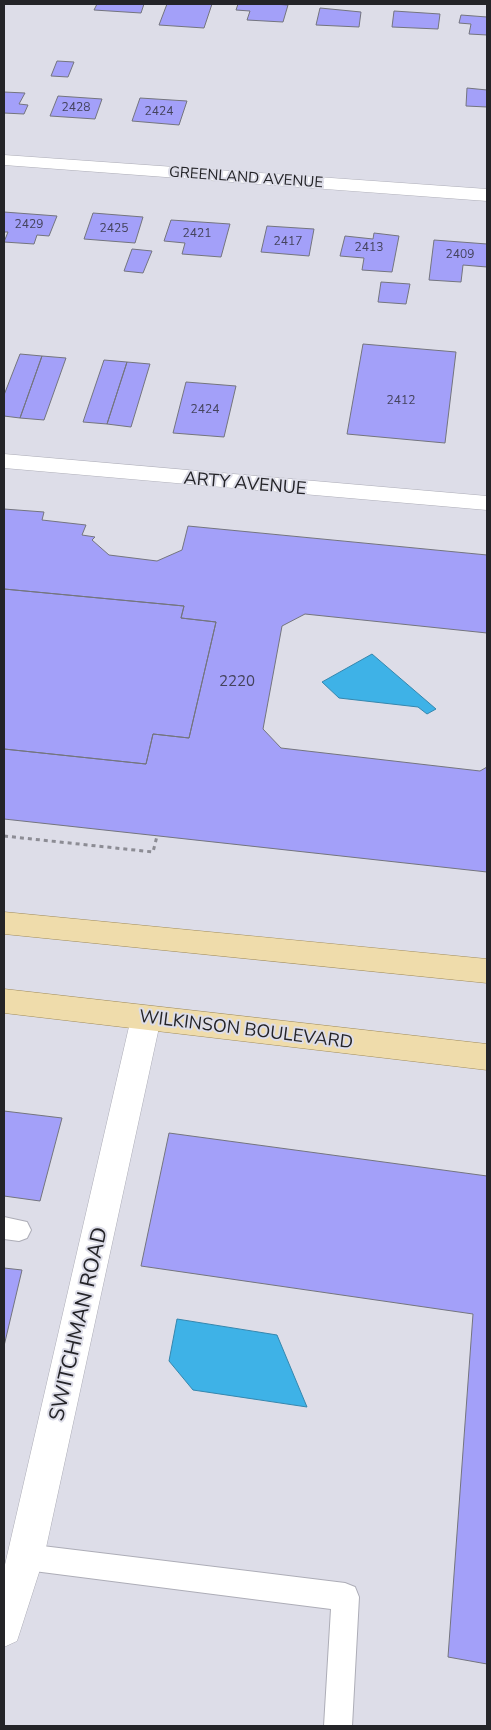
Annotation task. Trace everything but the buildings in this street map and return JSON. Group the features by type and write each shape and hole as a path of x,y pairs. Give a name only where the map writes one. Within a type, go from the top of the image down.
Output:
{"main road":[{"path":"4,923 487,971"},
{"name":"WILKINSON BOULEVARD","path":"4,1001 487,1057"}],"street":[{"name":"GREENLAND AVENUE","path":"4,160 487,195"},
{"name":"ARTY AVENUE","path":"4,461 487,503"},
{"name":"SWITCHMAN ROAD","path":"5,1619 26,1557 146,1018"}],"lane":[{"path":"26,1557 345,1597 338,1726"}],"path":[{"path":"4,836 153,852 157,836"}],"water":[{"path":"372,654 436,709 427,714 418,707 339,698 322,682"},
{"path":"177,1319 277,1335 307,1407 193,1390 169,1361"}]}
